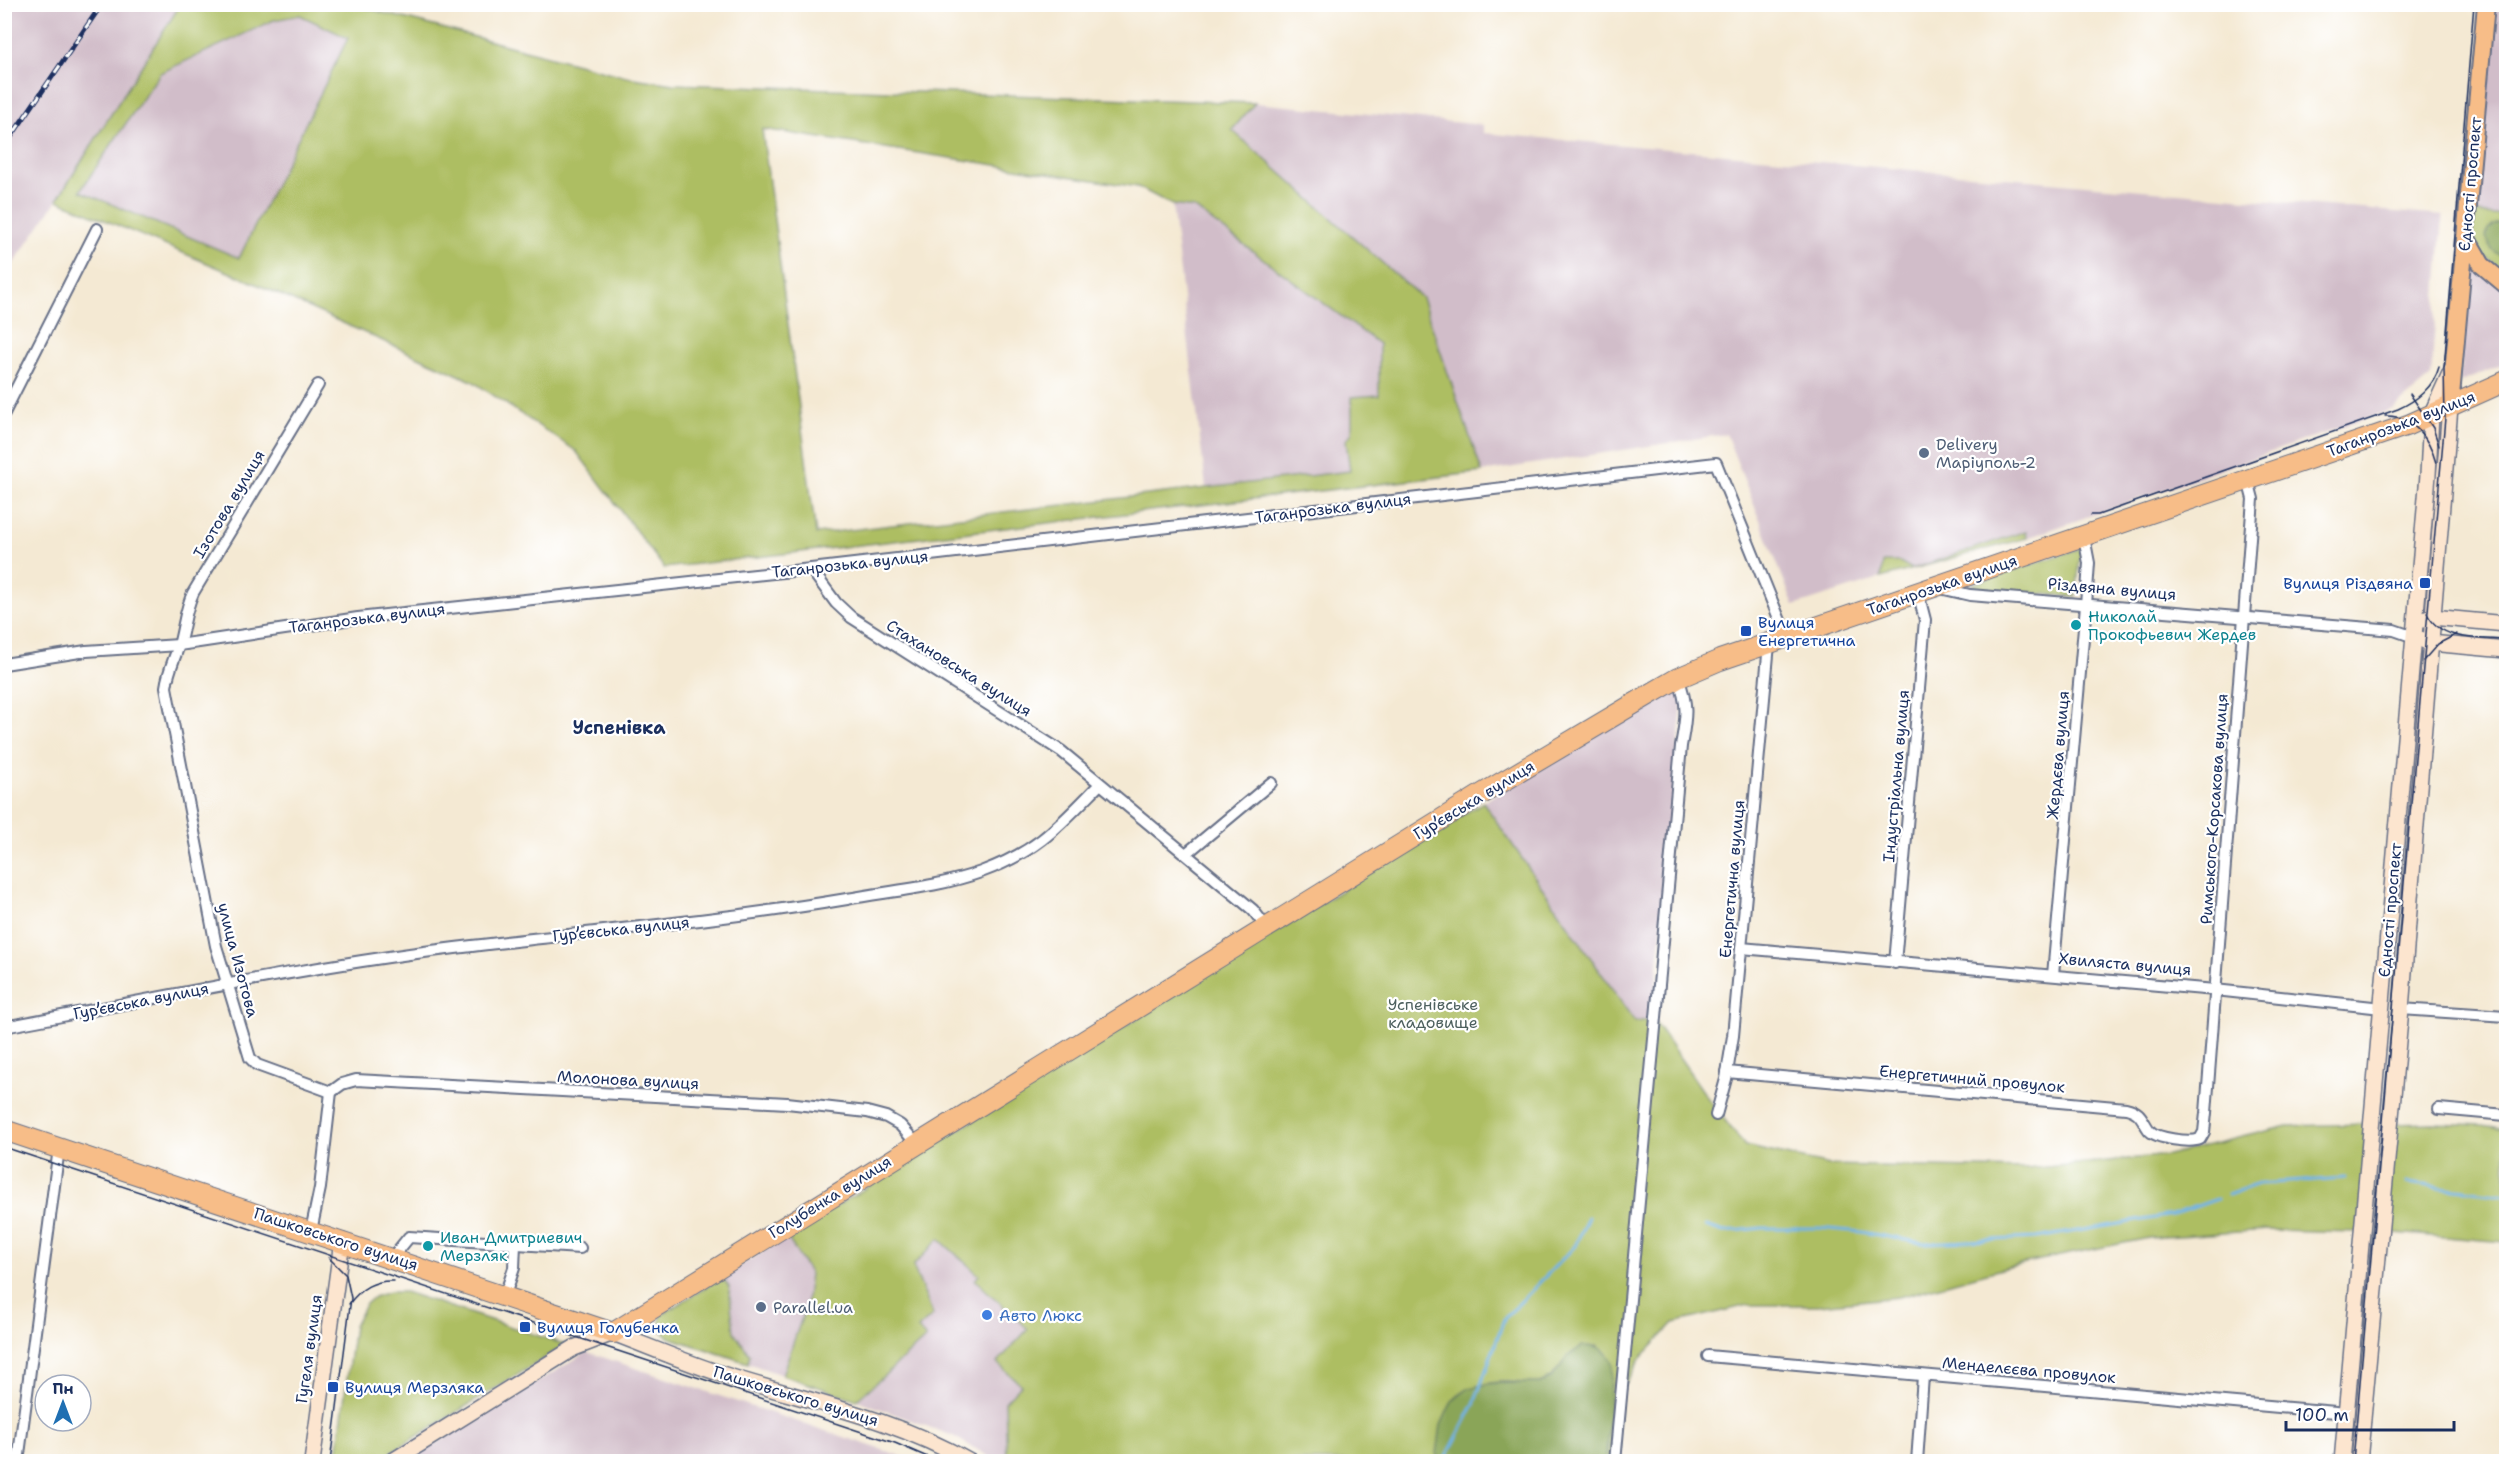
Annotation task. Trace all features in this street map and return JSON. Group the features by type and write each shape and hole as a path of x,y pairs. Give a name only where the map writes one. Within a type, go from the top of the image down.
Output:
{"highway":[{"name":"Таганрозька вулиця","path":"1778,641 1927,590 1967,586 2084,537 2431,415 2506,381"},
{"name":"Гур’євська вулиця","path":"1266,927 1492,788 1678,678 1720,660 1778,641"},
{"name":"Голубенка вулиця","path":"613,1333 1266,927"},
{"name":"Пашковського вулиця","path":"4,1130 505,1295 613,1333"}],"main road":[{"name":"Єдності проспект","path":"2359,1461 2401,1009 2432,617 2486,4"},
{"path":"2466,237 2482,266 2506,285"},
{"name":"Єдності проспект","path":"2342,1461 2431,415 2454,364"},
{"path":"2414,630 2432,617 2506,624"},
{"name":"Різдвяна вулиця","path":"2414,630 2430,643 2506,650"},
{"name":"Хвиляста вулиця","path":"2382,1008 2401,1009"},
{"name":"Гугеля вулиця","path":"312,1461 342,1241"},
{"name":"Голубенка вулиця","path":"392,1461 574,1348 613,1333"},
{"name":"Пашковського вулиця","path":"613,1333 722,1374 900,1428 970,1461"}],"street":[{"path":"4,413 97,229"},
{"name":"Ізотова вулиця","path":"179,645 187,608 193,593 318,385"},
{"name":"Таганрозька вулиця","path":"4,664 86,651 179,645 358,618 811,569 1716,463 1778,641"},
{"name":"Римського-Корсакова вулиця","path":"2200,1139 2206,1120 2253,499 2248,480"},
{"name":"Жердєва вулиця","path":"2053,975 2089,563 2084,537"},
{"name":"Стахановська вулиця","path":"811,569 836,603 851,617 1061,751 1099,785"},
{"name":"Різдвяна вулиця","path":"1967,586 2086,605 2414,630"},
{"name":"Індустріальна вулиця","path":"1895,963 1927,590"},
{"name":"Енергетична вулиця","path":"1716,1115 1734,1036 1741,948 1778,641"},
{"name":"улица Изотова","path":"179,645 168,674 167,699 216,946 253,1062 331,1092"},
{"path":"1615,1461 1680,758 1686,717 1686,698 1678,678"},
{"path":"1187,853 1271,783"},
{"path":"1099,785 1187,853 1253,910 1266,927"},
{"name":"Гур’євська вулиця","path":"4,1027 228,985 430,951 720,919 964,878 1010,861 1031,849 1052,832 1099,785"},
{"name":"Хвиляста вулиця","path":"1741,948 2216,990 2382,1008"},
{"name":"Хвиляста вулиця","path":"2401,1009 2506,1016"},
{"name":"Енергетичний провулок","path":"1727,1072 2126,1108 2136,1110 2142,1115 2149,1130 2157,1136 2192,1142 2200,1139"},
{"name":"Молонова вулиця","path":"331,1092 342,1084 356,1080 787,1103 867,1112 886,1117 900,1125 916,1143"},
{"path":"311,1231 320,1188 331,1092"},
{"path":"2439,1109 2506,1115"},
{"path":"18,1461 59,1148"},
{"path":"392,1258 409,1237 580,1248"},
{"path":"505,1295 514,1268 515,1244"},
{"name":"Менделєєва провулок","path":"1708,1356 2347,1413"},
{"path":"1917,1461 1923,1376"}],"shaded area":[{"path":"5,5 180,5 57,200 5,276"},
{"path":"2493,5 2506,5 2506,216 2474,213"},
{"path":"300,15 348,38 239,258 79,191 160,73 274,20"},
{"path":"1255,103 1483,125 1483,133 2443,216 2431,377 2393,409 2027,538 2025,531 1912,569 1900,562 1883,562 1881,578 1794,606 1726,434 1482,472 1422,298 1232,129"},
{"path":"1172,205 1194,208 1379,344 1379,395 1352,397 1352,433 1346,440 1350,471 1206,488"},
{"path":"2471,247 2506,272 2506,363 2459,383"},
{"path":"1684,680 1653,1019 1635,1022 1483,802"},
{"path":"787,1237 810,1274 806,1306 782,1375 748,1363 750,1355 734,1332 722,1277"},
{"path":"939,1238 979,1276 976,1280 1028,1329 1021,1385 1005,1402 1007,1461 997,1461 953,1436 857,1400 926,1338 918,1329 933,1315 913,1266"},
{"path":"587,1352 892,1453 914,1461 406,1462"}],"green space":[{"path":"180,5 354,5 627,77 673,84 1255,103 1232,130 1422,298 1482,472 664,568 576,451 472,381 245,279 57,200","holes":["300,15 348,38 239,258 80,191 160,73 274,20","762,129 1138,187 1172,205 1194,208 1379,344 1379,395 1352,397 1352,433 1346,440 1350,471 816,534"]},
{"path":"2474,213 2506,216 2506,222 2492,226 2489,245 2506,260 2506,272 2471,247"},
{"path":"2506,222 2506,260 2492,249 2486,237 2493,226"},
{"path":"2026,531 2027,538 1881,578 1883,562 1900,562 1912,569"},
{"path":"2081,548 2076,597 1976,588 1972,584"},
{"name":"Успенівське кладовище","path":"1483,802 1635,1022 1653,1019 1707,1097 1745,1146 1830,1165 2026,1169 2168,1155 2287,1126 2368,1124 2359,1232 2268,1230 2149,1238 2020,1264 1899,1297 1819,1305 1748,1305 1674,1323 1640,1359 1622,1390 1612,1461 1606,1461 1608,1446 1598,1346 1577,1350 1551,1377 1543,1382 1531,1384 1511,1382 1478,1386 1456,1397 1449,1409 1436,1461 1007,1461 1005,1402 1021,1385 997,1363 1028,1329 975,1280 979,1275 939,1239 913,1266 933,1315 918,1329 926,1338 857,1400 782,1375 806,1306 810,1274 787,1237"},
{"path":"2392,1124 2483,1125 2506,1129 2506,1242 2383,1232"},
{"path":"722,1277 729,1287 734,1332 750,1355 748,1363 668,1337 659,1327 661,1315"},
{"path":"389,1292 405,1292 566,1345 377,1461 336,1462 354,1326 365,1305 374,1297"},
{"path":"1582,1346 1601,1349 1607,1354 1612,1364 1606,1461 1436,1461 1441,1425 1452,1401 1469,1388 1492,1383 1540,1383 1552,1377 1568,1356"}],"waterway":[{"path":"2228,1195 2258,1184 2345,1178"},
{"path":"2406,1183 2506,1195"},
{"path":"1706,1226 1724,1232 1762,1228 1819,1228 1862,1232 1922,1243 2036,1238 2172,1215 2217,1199"},
{"path":"1444,1462 1474,1404 1504,1319 1575,1246 1588,1217"}],"tram line":[{"path":"2353,1462 2445,418 2444,368 2474,4"},
{"path":"2091,515 2098,515 2398,409 2411,402 2429,387 2439,367"},
{"path":"2410,394 2433,428 2439,446"},
{"path":"2385,416 2404,419 2418,430 2429,446 2436,463"},
{"path":"2427,613 2433,622 2451,634 2506,640"},
{"path":"2423,661 2438,644 2457,634"},
{"path":"4,1147 895,1443 939,1462"},
{"path":"329,1258 346,1275 351,1298 330,1462"},
{"path":"349,1304 368,1286 394,1281"}],"railway":[{"path":"4,147 102,4"}],"place":[{"name":"Delivery Марiуполь-2","path":"1924,453"},
{"name":"Вулиця Різдвяна","path":"2425,583"},
{"name":"Николай Прокофьевич Жердев","path":"2076,625"},
{"name":"Вулиця Енергетична","path":"1746,631"},
{"name":"Иван Дмитриевич Мерзляк","path":"428,1246"},
{"name":"Parallel.ua","path":"761,1307"},
{"name":"Авто Люкс","path":"987,1315"},
{"name":"Вулиця Голубенка","path":"525,1327"},
{"name":"Вулиця Мерзляка","path":"333,1387"}],"district":[{"name":"Успенівка","path":"619,728"}]}
